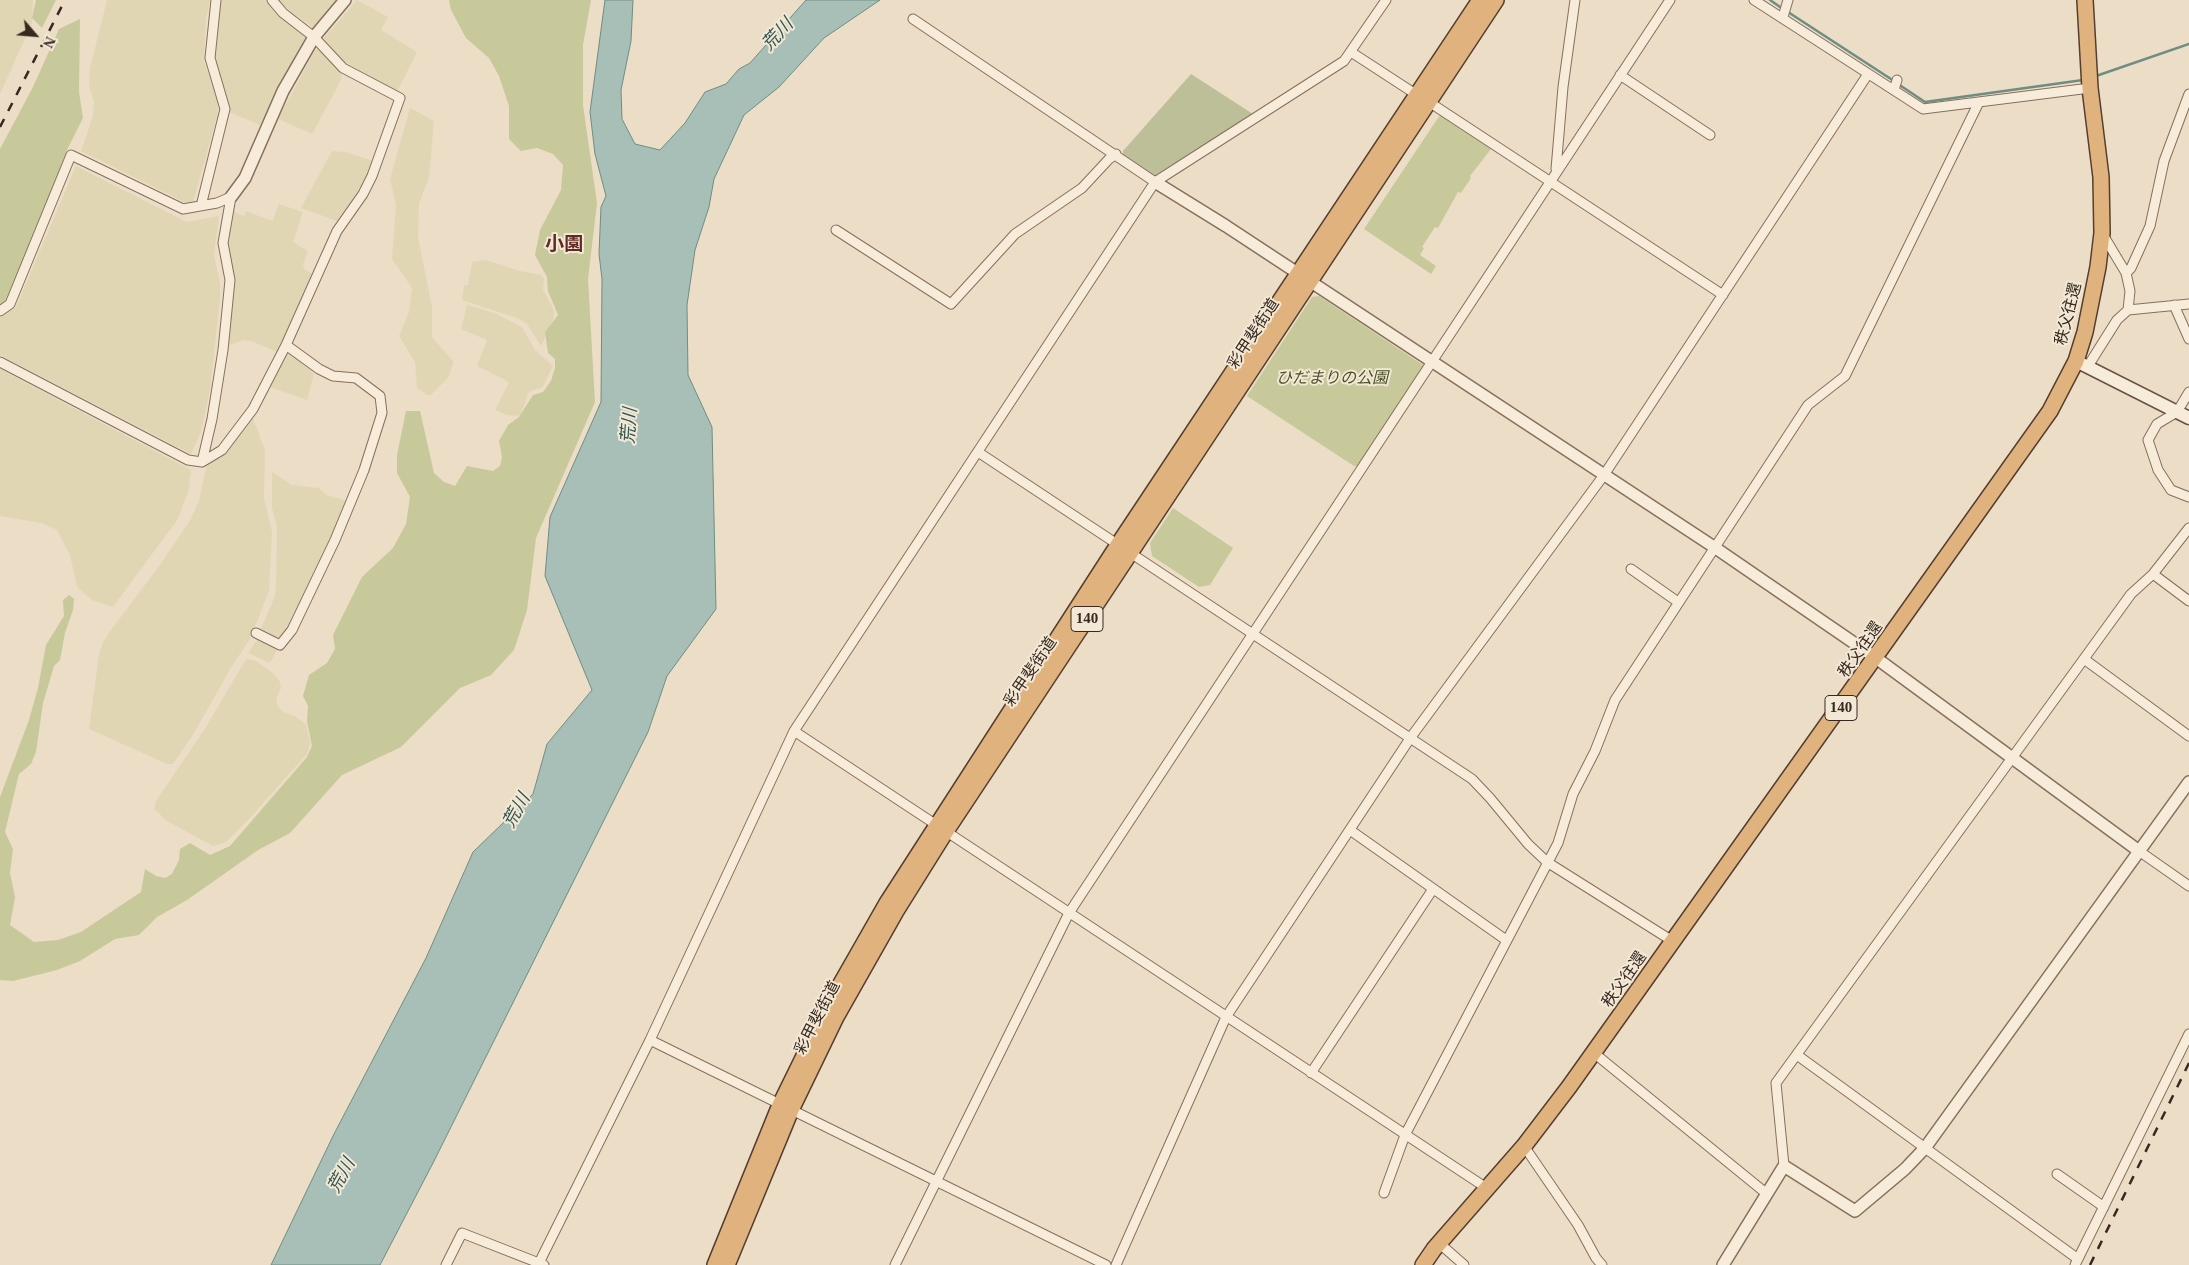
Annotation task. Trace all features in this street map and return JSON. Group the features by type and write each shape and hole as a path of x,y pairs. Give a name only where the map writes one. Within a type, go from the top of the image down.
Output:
{"highway":[{"name":"彩甲斐街道","path":"1423,99 1480,0"},
{"name":"彩甲斐街道","path":"715,1265 786,1107 941,828 1118,545 1304,277 1423,99 1496,0"},
{"name":"秩父往還","path":"1423,1265 1439,1243 1524,1146 1594,1053 2041,426 2082,363 2102,232 2101,177 2090,88 2085,0"},
{"name":"彩甲斐街道","path":"941,828 1131,554 1304,277"},
{"name":"彩甲斐街道","path":"727,1265 786,1107"}],"main road":[{"path":"2082,363 2189,418"}],"street":[{"path":"201,206 225,109 210,58 216,0"},
{"path":"0,362 188,460 202,462 222,450 252,409 286,345 337,231 363,194 372,176 400,98 343,68 314,38 283,13 272,0"},
{"path":"202,462 212,419 223,350 230,280 223,243 231,197 246,178 283,91 314,38 345,0"},
{"path":"446,1265 462,1233 540,1264 650,1040 794,731 1155,182 1344,61 1386,0"},
{"path":"1556,172 1563,87 1575,0"},
{"path":"895,1265 1069,913 1670,0"},
{"path":"1754,0 1923,109 2090,88"},
{"path":"1783,17 1787,3"},
{"path":"913,19 1155,182 1304,277 1714,547 1876,658 2189,886"},
{"path":"1351,52 1723,295"},
{"path":"1116,1265 1226,1018 1411,737 1604,475 1868,74"},
{"path":"1620,75 1710,135"},
{"path":"1894,90 1897,80"},
{"path":"2126,273 2131,268 2150,226 2164,160 2189,94"},
{"path":"1384,1193 1405,1135 1558,843 1573,794 1592,758 1615,700 1808,405 1845,376 1979,102"},
{"path":"836,230 951,304 1015,234 1082,188 1108,159 1116,154"},
{"path":"0,311 10,304 71,156 183,209 231,197"},
{"path":"2102,232 2126,273 2130,291 2128,310"},
{"path":"2082,363 2117,320 2128,310 2189,304"},
{"path":"2174,305 2189,339"},
{"path":"256,633 280,645 292,630 364,470 382,413 380,396 356,378 333,376 326,373 286,345"},
{"path":"2189,392 2177,412 2157,424 2148,440 2158,470 2171,490 2189,497"},
{"path":"978,452 1472,779 1528,844 1547,862 1674,942"},
{"path":"1723,1265 1784,1166 1776,1083 2131,594 2153,574 2189,528"},
{"path":"1631,570 1678,602"},
{"path":"2153,574 2189,600"},
{"path":"2084,659 2189,736"},
{"path":"794,731 1226,1018 1488,1189"},
{"path":"1784,1166 1854,1211 1905,1169 1925,1148 2189,782"},
{"path":"1350,830 1506,940"},
{"path":"1311,1073 1433,889"},
{"path":"1797,1055 1925,1148 2076,1262 2189,1034"},
{"path":"650,1040 1106,1265"},
{"path":"1594,1053 1768,1194"},
{"path":"1524,1146 1578,1225 1597,1263"},
{"path":"2057,1174 2104,1207"},
{"path":"1439,1243 1464,1265"}],"shaded area":[{"path":"0,0 33,0 32,23 0,94"},
{"path":"107,0 210,0 206,19 204,61 218,103 217,116 193,203 188,204 81,151 93,116 94,103 89,85 90,68"},
{"path":"220,0 265,0 278,16 306,36 260,125 229,112 215,57"},
{"path":"278,0 338,0 314,28 292,13"},
{"path":"357,0 388,17 381,30 417,52 397,92 340,59 324,43 324,38"},
{"path":"315,50 319,50 342,72 341,80 312,134 278,119"},
{"path":"410,108 434,121 429,177 419,204 418,237 432,307 432,337 454,362 448,378 431,395 427,395 417,388 415,362 399,336 409,312 412,288 392,259 396,205 390,179"},
{"path":"332,151 346,152 373,161 364,182 337,221 301,208"},
{"path":"76,166 187,222 219,216 214,255 220,283 220,298 210,390 201,432 191,454 0,355 0,318 16,307"},
{"path":"279,204 303,212 293,242 308,251 303,264 304,269 313,274 277,352 244,340 227,346 227,253 234,212 244,216 246,211 272,221"},
{"path":"486,260 520,271 541,275 544,279 543,290 554,310 554,318 541,346 527,324 517,318 462,300 464,285 468,285 472,262"},
{"path":"467,305 494,313 522,327 535,350 553,366 543,387 529,392 520,416 507,415 495,410 509,382 477,366 487,340 461,329"},
{"path":"290,353 314,374 307,400 270,387 284,358"},
{"path":"0,369 191,470 189,489 178,519 113,607 92,600 77,587 70,555 57,530 41,523 0,516"},
{"path":"252,416 265,450 264,498 272,532 269,591 250,639 232,666 194,733 173,764 167,764 89,729 99,654 103,642 111,630 160,565 191,519 199,500 207,464 217,459 231,446"},
{"path":"272,472 292,485 319,488 326,495 347,501 294,620 282,639 276,639 263,632 261,628 275,596 276,586 277,526 272,508"},
{"path":"261,639 277,650 270,663 248,653 257,640"},
{"path":"246,659 256,661 273,673 280,682 281,688 276,699 278,707 283,712 294,716 306,724 310,743 307,754 249,819 226,842 213,846 167,821 154,809 156,801 206,727"}],"green space":[{"path":"36,0 56,0 42,28 32,18"},
{"path":"449,0 591,0 583,45 583,105 597,203 588,279 595,402 536,538 527,610 514,650 491,675 460,688 401,747 342,775 290,833 258,850 187,900 157,917 139,935 115,939 80,961 57,970 13,981 0,980 0,797 29,720 38,688 46,645 64,616 63,600 69,595 74,599 73,610 65,633 60,660 54,666 43,703 36,752 31,764 19,774 5,832 13,849 10,873 15,897 10,925 34,942 58,940 81,932 141,892 145,869 156,876 165,878 172,874 179,860 180,849 190,843 210,855 230,846 307,757 312,746 307,721 308,706 303,696 309,675 327,663 335,649 333,635 362,577 393,548 406,524 410,497 397,473 397,455 406,411 420,411 434,473 444,482 455,486 467,466 493,471 500,466 502,457 499,441 508,425 519,417 533,395 543,392 551,381 555,368 555,359 548,353 545,332 558,315 548,291 547,277 535,255 540,230 561,190 563,165 553,154 537,148 521,151 509,139 509,106 499,76 489,58 466,38 451,10"},
{"path":"80,19 79,92 83,118 67,150 40,220 5,301 0,304 0,149 33,87 59,29"},
{"path":"1191,74 1253,114 1154,176 1123,154 1123,151"},
{"path":"1440,115 1491,149 1470,176 1471,178 1461,193 1458,192 1438,228 1435,227 1422,247 1424,248 1420,255 1436,266 1431,274 1364,229"},
{"name":"ひだまりの公園","path":"1319,296 1423,365 1423,369 1359,466 1354,466 1247,396 1312,297"},
{"path":"1173,508 1233,548 1210,585 1199,587 1152,556 1150,543"}],"water":[{"name":"荒川","path":"605,0 633,0 631,41 621,90 622,119 635,144 660,150 685,123 705,92 726,84 739,69 750,63 806,0 880,0 824,38 779,87 744,115 714,179 709,207 695,250 687,305 688,375 712,427 716,609 667,676 648,732 433,1163 380,1265 271,1265 334,1134 426,958 473,852 533,794 547,744 592,690 545,576 550,517 601,402 602,279 599,254 601,207 606,196 595,154 590,112"}],"waterway":[{"path":"1770,0 1783,9"},
{"path":"1788,12 1894,81"},
{"path":"2096,76 2189,44"},
{"path":"1898,84 1925,102 2083,80"}],"railway":[{"path":"0,127 65,0"},
{"path":"2090,1265 2189,1063"}],"district":[{"name":"小園","path":"564,245"}]}
